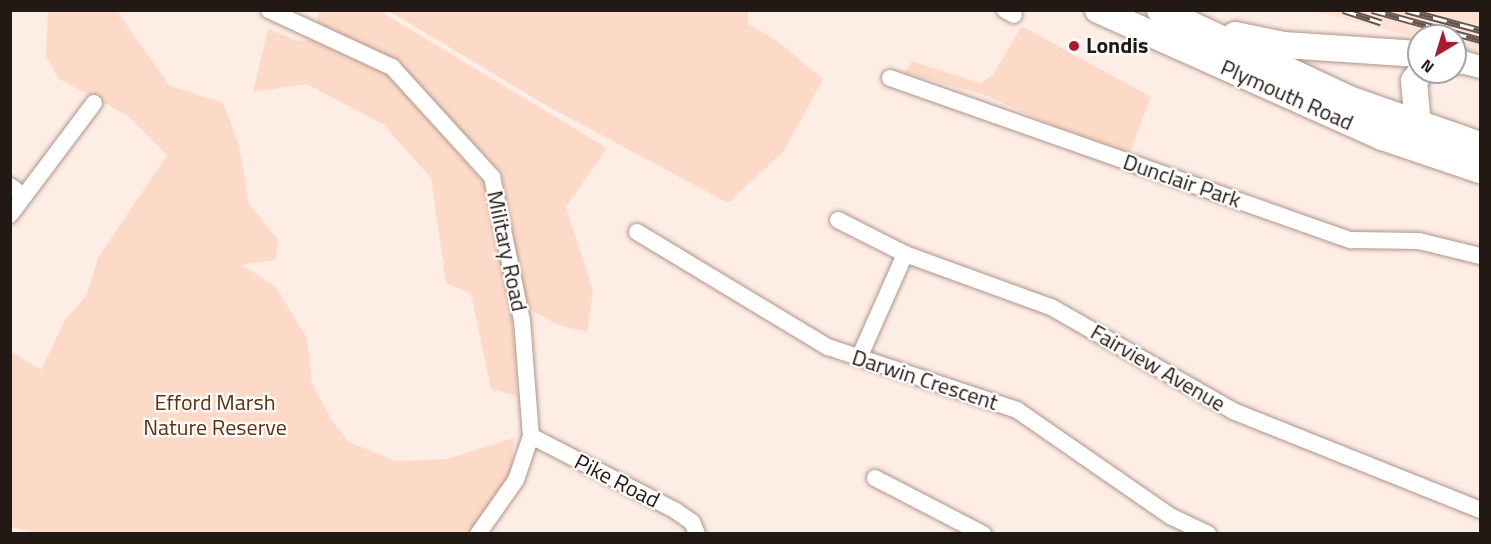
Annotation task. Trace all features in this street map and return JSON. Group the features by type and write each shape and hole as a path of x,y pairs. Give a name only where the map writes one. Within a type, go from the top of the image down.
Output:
{"main road":[{"name":"Plymouth Road","path":"1098,10 1382,137 1480,170"},
{"name":"Plymouth Road","path":"1160,10 1349,99 1480,145"},
{"path":"1173,10 1241,37 1284,45 1407,53"},
{"path":"1414,84 1418,125"}],"street":[{"name":"Military Road","path":"269,10 294,16 392,67 492,177 522,320 531,436 516,480 478,534"},
{"name":"Dunclair Park","path":"890,78 1351,240 1419,241 1480,256"},
{"path":"10,215 17,191 94,103"},
{"name":"Fairview Avenue","path":"838,219 905,254 1051,307 1233,411 1480,510"},
{"name":"Darwin Crescent","path":"637,232 788,326 859,358 1017,410 1170,516 1208,534"},
{"path":"859,358 905,254"},
{"name":"Pike Road","path":"531,436 676,512 692,522 697,534"},
{"path":"875,478 983,534"}],"shaded area":[{"path":"1313,11 1480,11 1480,53 1467,50 1467,24 1407,24 1407,35"}],"green space":[{"name":"Efford Marsh Nature Reserve","path":"48,11 117,11 169,85 223,103 239,145 249,204 278,240 275,260 241,265 275,286 307,338 312,383 330,418 349,442 395,461 447,459 514,438 511,479 473,533 41,534 11,527 10,351 41,370 65,320 87,295 98,258 167,155 127,115 59,79 46,56"},
{"path":"319,11 380,11 607,148 566,207 593,291 587,332 558,325 525,307 502,172 386,57 317,22"},
{"path":"389,11 748,11 748,24 776,40 823,79 784,151 728,203 549,107"},
{"path":"1022,26 1151,97 1130,152 1060,128 984,95 905,73 912,61 980,83 993,75"},
{"path":"268,29 298,41 311,40 388,75 484,183 512,312 517,396 491,389 471,294 446,283 431,178 384,125 307,84 253,92"}],"railway":[{"path":"1343,10 1381,22"},
{"path":"1372,10 1480,40"},
{"path":"1406,10 1480,30"}],"place":[{"name":"Londis","path":"1074,46"}]}
